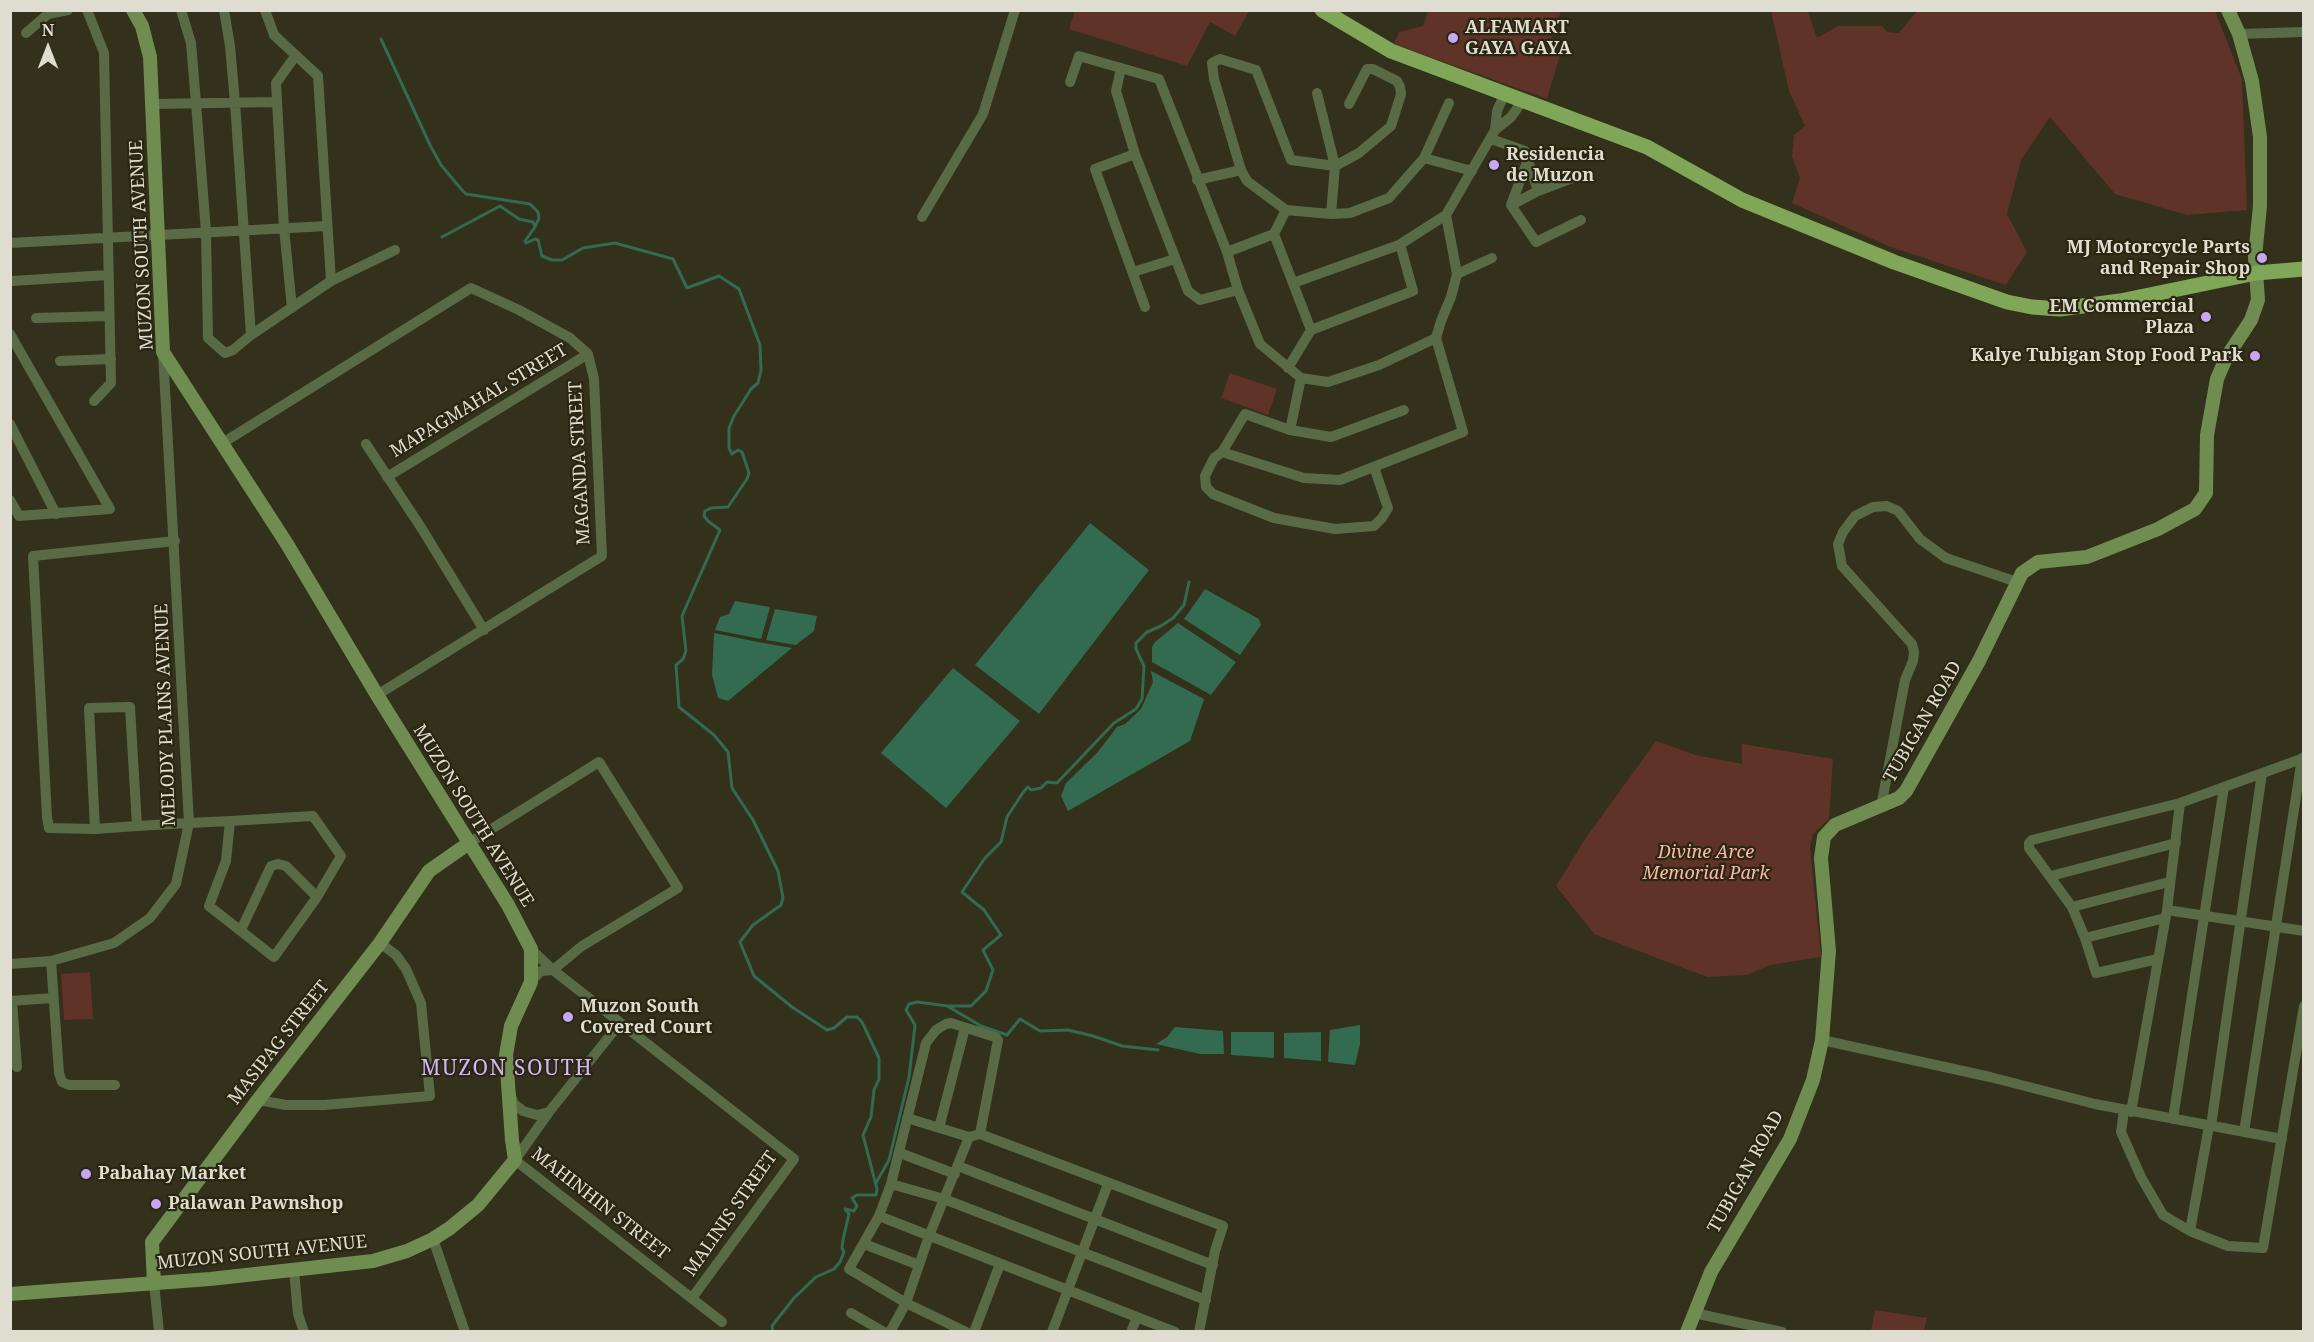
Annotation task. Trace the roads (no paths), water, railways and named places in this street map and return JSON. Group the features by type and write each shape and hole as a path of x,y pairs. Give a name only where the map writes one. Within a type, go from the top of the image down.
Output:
{"main road":[{"path":"1322,10 1391,51 1647,147 1742,200 1894,262 2007,302 2060,309 2120,301 2256,273 2304,269"}],"street":[{"path":"26,33 48,14 68,10"},
{"path":"87,10 104,53 111,359 111,382 94,401"},
{"name":"MUZON SOUTH AVENUE","path":"10,1294 154,1283 373,1261 407,1251 433,1239 478,1205 515,1160 506,1055 508,1036 531,981 531,949 508,905 377,695 287,544 163,352 150,57 141,26 133,10"},
{"path":"180,10 191,43 206,232 208,338 225,353 233,350 251,335 331,281 395,250"},
{"path":"224,10 235,103 251,335"},
{"path":"265,10 274,35 318,76 331,281"},
{"path":"922,217 983,114 1015,10"},
{"name":"TUBIGAN ROAD","path":"1687,1332 1711,1272 1790,1138 1813,1080 1822,1040 1829,951 1821,858 1824,837 1835,825 1899,798 1911,785 1979,661 2022,573 2038,562 2087,557 2174,522 2199,505 2206,493 2207,435 2217,379 2226,358 2256,311 2258,300 2256,273 2261,153 2252,81 2239,34 2228,10"},
{"path":"2239,34 2304,32"},
{"path":"292,308 284,228 276,83 296,55"},
{"path":"1070,82 1079,56 1159,79 1227,252 1238,290 1260,344 1301,378 1328,382 1379,365 1436,338"},
{"path":"1349,104 1368,69 1373,69 1397,81 1401,87 1391,126 1359,153 1335,166 1291,160 1256,70 1220,59 1212,63 1214,79 1241,170 1247,181 1286,210 1331,214 1350,213 1389,198 1424,158 1449,104"},
{"path":"1121,68 1116,91 1135,154 1188,291 1200,300 1238,290"},
{"path":"1317,93 1335,166 1331,214"},
{"path":"1493,134 1497,111 1505,93"},
{"path":"1293,283 1401,244 1446,215 1493,134 1511,117 1523,100"},
{"path":"152,104 277,102"},
{"path":"1493,134 1525,151 1538,192"},
{"path":"1135,154 1095,169 1145,307"},
{"path":"1424,158 1472,171"},
{"path":"1511,205 1527,162"},
{"path":"1197,180 1241,170"},
{"path":"1511,205 1575,177"},
{"path":"1511,205 1536,242 1581,220"},
{"path":"1227,252 1274,234 1286,210"},
{"path":"1222,452 1304,478 1340,480 1462,432 1436,338 1452,297 1457,274 1446,215"},
{"path":"10,243 327,226"},
{"path":"1274,234 1311,330"},
{"path":"1288,368 1311,330 1413,291 1401,244"},
{"path":"1457,274 1492,258"},
{"path":"1133,272 1174,259"},
{"path":"12,281 108,275"},
{"name":"MAGANDA STREET","path":"221,444 471,288 519,310 570,338 588,354 594,379 602,556 377,695"},
{"path":"36,318 110,316"},
{"path":"10,334 110,509 19,516 10,500"},
{"name":"MELODY PLAINS AVENUE","path":"10,964 51,961 114,943 150,918 177,884 189,823 163,352"},
{"name":"MAPAGMAHAL STREET","path":"484,630 387,477 588,354"},
{"path":"60,362 111,359"},
{"path":"1290,430 1301,378"},
{"path":"1374,467 1388,508 1382,518 1374,526 1335,529 1274,518 1213,494 1206,487 1204,476 1245,414 1290,430 1330,437 1404,410"},
{"path":"10,424 56,513"},
{"path":"366,444 387,477"},
{"path":"1881,807 1905,680 1913,661 1914,652 1912,644 1842,566 1838,544 1843,532 1855,516 1873,507 1887,506 1898,511 1920,539 1946,558 2017,582"},
{"path":"175,542 33,556 49,828 95,829 312,816 341,856 317,897 274,957 209,906 226,861 230,821"},
{"path":"95,829 89,708 130,707 137,826"},
{"path":"2158,959 2096,973 2072,907 2029,848 2032,840 2180,803 2303,758 2244,1132"},
{"path":"469,843 599,762 678,888 582,946 553,970 541,971 531,981"},
{"path":"2190,1231 2210,1126 2262,773"},
{"path":"2173,1119 2224,787"},
{"path":"2180,803 2158,959 2128,1111 2121,1132 2163,1215 2190,1231 2228,1246 2264,1248 2304,1006"},
{"name":"MASIPAG STREET","path":"154,1283 152,1242 258,1100 380,943 429,872 469,843"},
{"path":"2051,876 2176,843"},
{"path":"241,930 271,866 278,864 286,866 317,897"},
{"path":"2072,907 2169,882"},
{"path":"2085,938 2166,914 2205,916 2304,931"},
{"path":"258,1100 286,1105 324,1105 430,1096 422,1004 406,969 396,955 380,943"},
{"name":"MALINIS STREET","path":"531,949 553,970 736,1111 794,1159 692,1298"},
{"path":"51,961 59,1072 62,1082 69,1085 115,1085"},
{"path":"17,1067 11,1001 53,998"},
{"path":"515,1160 549,1112 620,1023"},
{"path":"890,1332 906,1303 944,1199 974,1136 998,1040 995,1037 951,1023 936,1030 926,1043 891,1184 879,1216 849,1269 906,1303 966,1332"},
{"path":"939,1128 965,1028"},
{"path":"1822,1040 1990,1077 2128,1111 2282,1139"},
{"path":"509,1089 514,1104 523,1111 537,1115 549,1112"},
{"path":"907,1118 974,1136 1223,1226 1199,1332"},
{"path":"900,1153 957,1170 1095,1218 1213,1265"},
{"name":"MAHINHIN STREET","path":"515,1160 722,1322"},
{"path":"891,1184 944,1199 1206,1300"},
{"path":"1052,1332 1108,1184"},
{"path":"879,1216 1175,1332"},
{"path":"433,1239 465,1332"},
{"path":"864,1244 920,1265"},
{"path":"974,1332 1000,1264"},
{"path":"294,1270 298,1314 304,1332"},
{"path":"154,1283 159,1332"},
{"path":"851,1313 885,1332"},
{"path":"1695,1313 1782,1332"},
{"path":"1131,1332 1137,1317"}],"waterway":[{"path":"381,39 441,165 466,194 530,204 538,212 539,218 535,227"},
{"path":"442,237 500,206 519,219 533,222 535,227 525,241 526,243 538,240 542,256 552,260 562,260 583,248 615,243 673,259 687,288 719,276 739,289 760,345 761,370 758,383 751,389 729,428 729,448 732,454 738,450 742,452 749,473 728,507 711,508 705,511 704,516 720,530 682,616 686,651 683,659 676,665 679,707 714,735 728,752 732,788 753,820 778,871 783,898 781,905 753,925 740,942 754,976 792,1007 827,1030 834,1028 847,1017 857,1017 862,1022 879,1058 879,1079 874,1090 871,1117 863,1135 877,1189 876,1195 857,1195 852,1198 857,1206 854,1211 845,1209 849,1214 843,1240 844,1252 840,1262 834,1269 816,1277 794,1298 772,1326 773,1332"},
{"path":"876,1183 889,1160 909,1077 915,1025 906,1010 909,1004 917,1002 971,1006 986,991 993,970 983,950 1001,935 984,910 962,892 985,858 1001,842 1007,817 1024,791 1028,787 1031,790 1041,788 1047,782 1057,783 1114,723 1136,709 1142,699 1144,666 1136,649 1136,643 1147,632 1173,618 1184,605 1189,582"},
{"path":"949,1007 981,1026 1007,1035 1020,1019 1040,1031 1068,1030 1122,1046 1158,1050"}],"place":[{"name":"ALFAMART GAYA GAYA","path":"1453,38"},
{"name":"Residencia de Muzon","path":"1494,165"},
{"name":"MJ Motorcycle Parts and Repair Shop","path":"2262,258"},
{"name":"EM Commercial Plaza","path":"2206,317"},
{"name":"Kalye Tubigan Stop Food Park","path":"2255,356"},
{"name":"Muzon South Covered Court","path":"568,1017"},
{"name":"Pabahay Market","path":"86,1174"},
{"name":"Palawan Pawnshop","path":"156,1204"}],"district":[{"name":"MUZON SOUTH","path":"507,1069"}],"park label":[{"name":"Divine Arce Memorial Park","path":"1706,863"}]}
